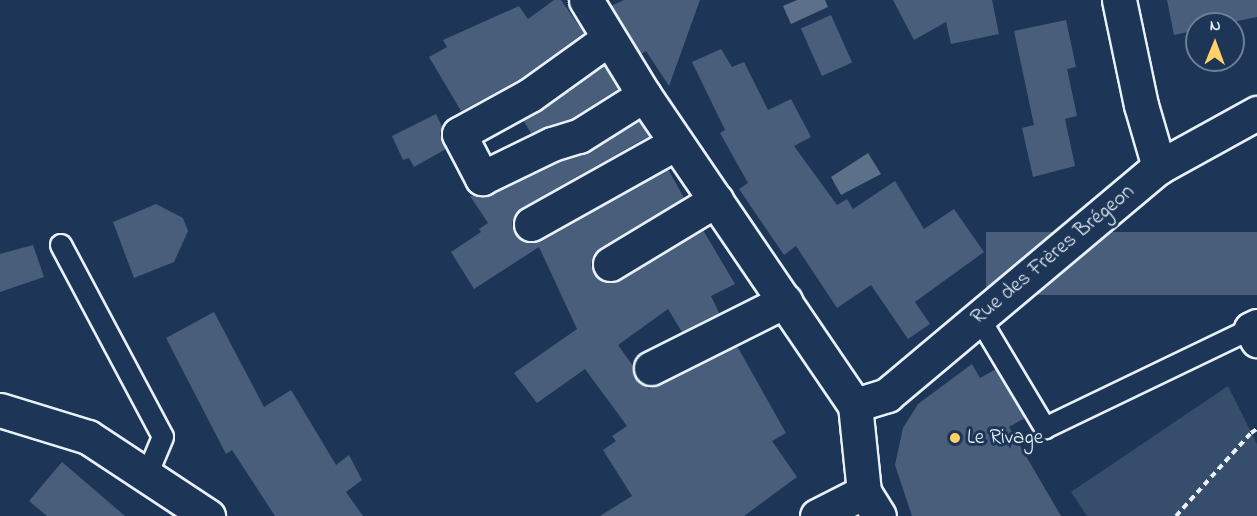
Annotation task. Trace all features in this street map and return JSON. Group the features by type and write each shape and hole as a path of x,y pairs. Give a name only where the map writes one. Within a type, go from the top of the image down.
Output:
{"street":[{"path":"586,0 644,95 855,405 872,504 817,516"},
{"path":"1119,0 1141,105 1160,166"},
{"path":"608,39 530,94 459,134 482,178 552,144 579,136 644,95"},
{"name":"Rue des Frères Brégeon","path":"855,405 887,395 978,316 1160,166 1257,113"},
{"path":"531,224 676,143"},
{"path":"610,264 716,200"},
{"path":"651,368 785,300"},
{"path":"0,410 88,436 208,516"}],"lane":[{"path":"61,245 163,437 147,476"},
{"path":"978,316 1045,428 1255,331"}],"path":[{"path":"1176,516 1257,429"}],"shaded area":[{"path":"797,0 825,0 828,7 791,24 783,6"},
{"path":"868,153 881,174 841,195 831,177"},
{"path":"1228,386 1257,444 1257,516 1087,516 1071,492"}],"building":[{"path":"554,0 561,0 584,33 520,79 461,111 429,57 447,47 443,40 519,6 528,19"},
{"path":"624,0 700,0 669,86 646,51 641,54 611,6"},
{"path":"893,0 992,0 999,34 951,44 946,22 914,40"},
{"path":"1167,0 1257,0 1257,17 1245,19 1245,12 1185,12 1185,33 1174,35"},
{"path":"831,15 852,63 822,76 801,28"},
{"path":"1066,20 1076,67 1067,69 1077,116 1065,119 1075,166 1033,177 1022,128 1034,125 1014,31"},
{"path":"721,49 732,67 744,62 768,110 791,99 811,137 794,146 837,205 847,199 853,209 895,181 924,229 954,209 984,252 915,302 930,324 908,339 871,285 837,308 796,246 784,255 739,189 748,183 720,133 725,130 692,62"},
{"path":"604,65 618,89 571,119 531,133 523,120"},
{"path":"436,114 442,127 440,134 446,149 414,167 409,158 403,160 392,136"},
{"path":"639,121 649,136 522,208 515,215 512,223 514,233 522,240 531,243 540,240 668,169 684,198 600,248 593,255 591,265 594,274 601,281 611,283 703,230 735,284 711,296 719,313 682,332 668,309 618,345 633,366 635,377 649,389 737,346 786,433 772,441 797,477 744,516 600,516 632,496 603,450 616,441 612,436 627,426 585,369 537,403 514,373 577,329 539,247 474,289 451,252 481,232 479,229 488,223 470,196 490,195 559,162 585,154"},
{"path":"156,204 183,218 188,231 174,262 134,278 113,222"},
{"path":"986,232 1257,232 1257,295 986,295"},
{"path":"33,245 44,277 0,292 0,254"},
{"path":"214,312 264,407 291,390 336,465 349,455 362,480 346,492 363,516 275,516 232,450 226,454 166,338"},
{"name":"Le Rivage","path":"972,364 980,378 996,369 1025,418 1009,427 1061,516 912,516 895,465 903,428 918,404"},
{"path":"62,462 125,516 47,516 29,501"}],"place":[{"name":"Le Rivage","path":"955,438"}]}
